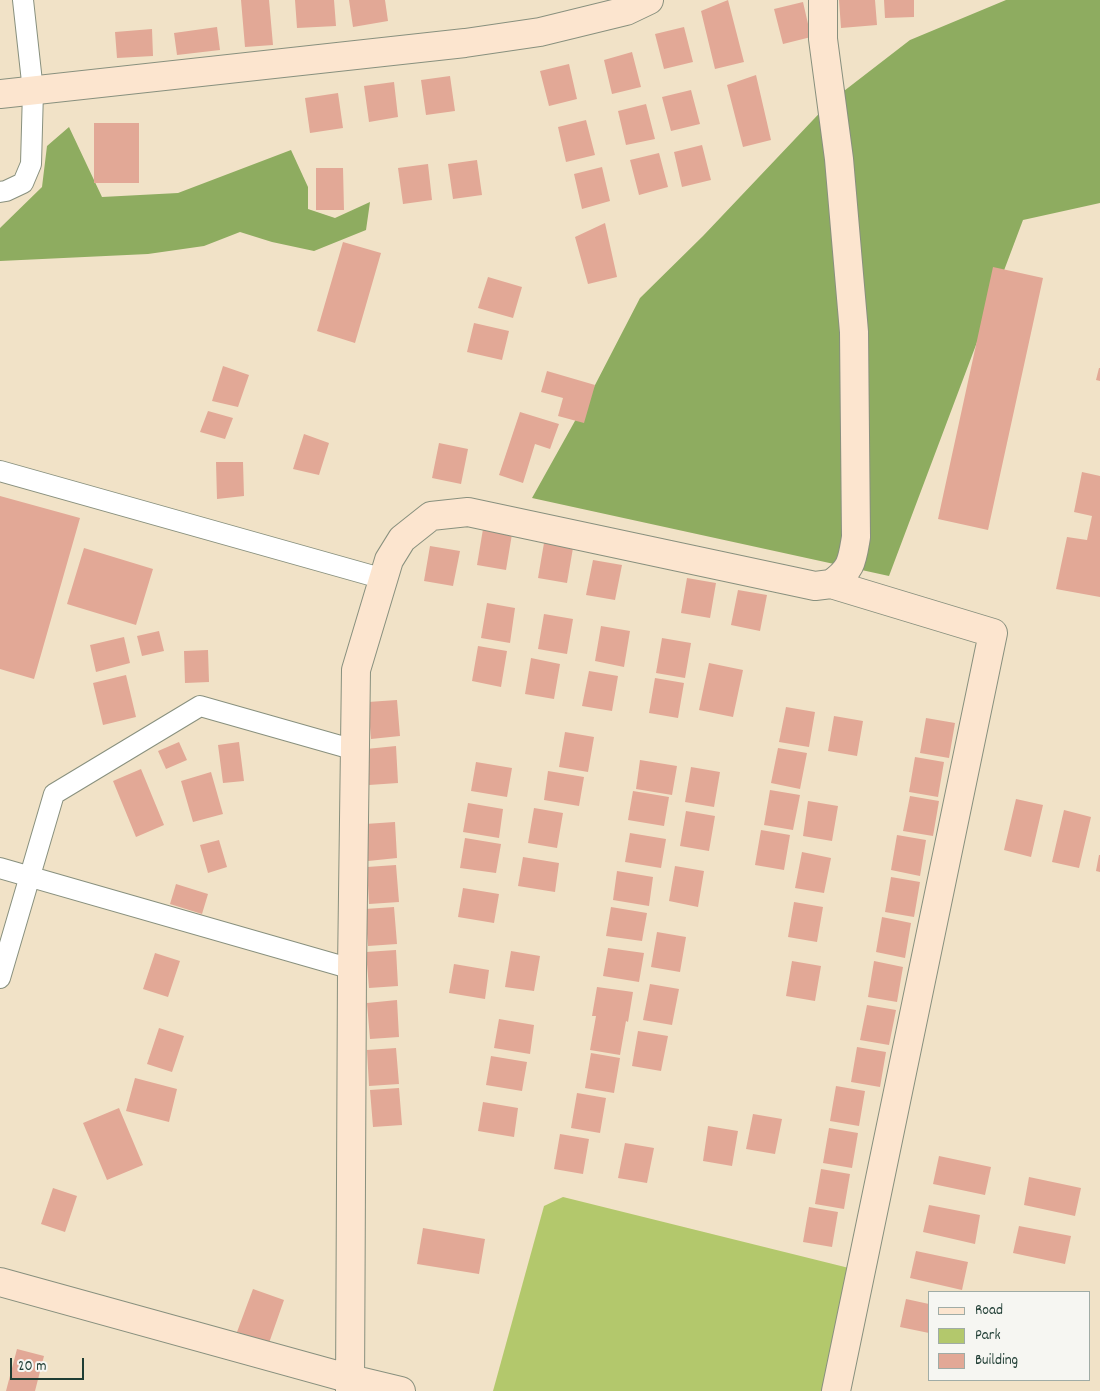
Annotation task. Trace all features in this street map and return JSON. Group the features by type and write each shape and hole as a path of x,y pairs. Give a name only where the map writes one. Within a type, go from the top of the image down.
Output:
{"street":[{"path":"0,192 23,183 31,164 33,91 23,0"},
{"path":"0,94 465,43 530,34 626,12 650,0"},
{"path":"823,0 823,39 839,159 854,332 856,537 852,562 843,575 831,584"},
{"path":"0,470 384,579"},
{"path":"351,1385 352,969 356,670 390,560 402,539 431,516 468,512 815,586 831,584 993,634 836,1391"},
{"path":"0,978 54,794 200,706 355,750"},
{"path":"0,868 352,969"},
{"path":"0,1282 351,1385 401,1391"}],"green space":[{"path":"1006,0 1100,0 1100,203 1023,220 889,576 532,498 595,385 640,298 703,236 831,101 910,40"},
{"path":"69,127 102,197 178,193 291,150 308,187 308,209 335,218 370,202 366,230 314,251 272,242 240,232 204,246 148,254 0,261 0,228 42,187 47,146"},
{"path":"563,1197 861,1271 835,1391 493,1391 544,1206"}],"building":[{"path":"241,0 269,0 273,45 245,47"},
{"path":"295,0 334,0 336,26 297,28"},
{"path":"349,0 385,0 388,21 353,27"},
{"path":"728,0 744,62 715,69 701,11"},
{"path":"839,0 875,0 877,25 841,28"},
{"path":"884,0 914,0 914,17 885,18"},
{"path":"803,2 811,37 783,44 774,9"},
{"path":"217,27 220,50 177,55 174,33"},
{"path":"684,27 693,62 664,69 655,34"},
{"path":"152,29 153,56 117,58 115,32"},
{"path":"632,52 641,87 612,94 604,60"},
{"path":"569,64 577,99 549,106 540,71"},
{"path":"756,75 771,140 743,147 727,85"},
{"path":"450,76 455,111 426,115 421,80"},
{"path":"394,82 398,117 369,122 364,86"},
{"path":"691,90 700,124 671,131 662,97"},
{"path":"338,93 343,128 310,133 305,98"},
{"path":"646,104 655,139 626,145 618,111"},
{"path":"586,120 595,155 566,162 558,127"},
{"path":"94,123 139,123 139,183 94,183"},
{"path":"702,145 711,180 682,187 674,152"},
{"path":"659,153 668,187 639,195 630,160"},
{"path":"477,160 482,195 453,199 448,164"},
{"path":"428,164 432,200 403,204 398,168"},
{"path":"602,167 610,201 582,209 574,174"},
{"path":"316,168 343,168 344,210 316,210"},
{"path":"605,223 617,277 588,284 575,237"},
{"path":"343,242 381,253 355,343 317,331"},
{"path":"993,267 1043,278 988,530 938,519"},
{"path":"488,277 522,287 513,318 478,308"},
{"path":"474,323 509,331 502,360 467,352"},
{"path":"223,366 249,375 238,407 212,401"},
{"path":"1100,368 1100,381 1096,380"},
{"path":"547,371 595,385 584,423 558,416 563,398 541,392"},
{"path":"208,411 233,418 225,439 200,432"},
{"path":"520,412 559,424 550,449 535,444 523,483 499,475"},
{"path":"304,434 329,443 319,475 293,469"},
{"path":"439,443 468,449 461,484 432,478"},
{"path":"216,462 243,462 244,496 217,499"},
{"path":"1082,472 1100,476 1100,597 1056,589 1067,537 1087,540 1092,516 1074,512"},
{"path":"0,496 80,518 34,679 0,669"},
{"path":"483,529 512,534 506,570 477,565"},
{"path":"544,543 573,548 567,583 538,578"},
{"path":"430,546 460,551 453,586 424,581"},
{"path":"84,548 153,569 136,625 67,604"},
{"path":"593,560 622,565 615,600 586,595"},
{"path":"687,578 716,583 710,618 681,613"},
{"path":"738,590 767,595 760,631 731,625"},
{"path":"487,603 515,608 510,643 481,638"},
{"path":"544,614 573,619 567,654 538,649"},
{"path":"601,626 630,631 624,667 595,661"},
{"path":"159,631 164,651 142,656 137,636"},
{"path":"124,637 130,663 96,672 90,645"},
{"path":"662,638 691,643 685,678 656,673"},
{"path":"478,646 507,651 501,687 472,681"},
{"path":"208,650 209,682 185,683 184,651"},
{"path":"531,658 560,664 554,699 525,694"},
{"path":"709,663 743,670 733,717 699,710"},
{"path":"589,671 618,676 612,711 582,706"},
{"path":"126,675 136,717 103,725 93,683"},
{"path":"655,678 684,683 678,718 649,713"},
{"path":"397,700 400,736 371,739 368,702"},
{"path":"786,707 815,712 809,747 779,742"},
{"path":"834,716 863,721 857,756 828,751"},
{"path":"926,718 955,723 949,758 920,753"},
{"path":"565,732 594,737 588,772 559,767"},
{"path":"179,742 187,760 166,769 158,751"},
{"path":"239,742 244,781 223,783 218,745"},
{"path":"396,746 398,783 369,785 366,749"},
{"path":"778,748 807,753 800,789 771,783"},
{"path":"915,757 944,762 938,797 909,792"},
{"path":"640,760 677,766 672,795 636,789"},
{"path":"476,762 512,768 507,797 471,791"},
{"path":"691,767 720,772 714,807 685,802"},
{"path":"141,769 164,825 136,837 113,781"},
{"path":"548,771 584,777 579,806 544,800"},
{"path":"211,772 223,814 193,822 181,781"},
{"path":"770,790 800,795 793,830 764,825"},
{"path":"633,791 669,797 664,826 628,820"},
{"path":"910,796 939,801 933,836 903,831"},
{"path":"1016,799 1043,805 1031,857 1004,850"},
{"path":"808,801 838,806 832,841 803,836"},
{"path":"468,803 503,809 499,838 463,832"},
{"path":"534,808 563,813 557,848 528,843"},
{"path":"1064,810 1091,817 1079,868 1052,862"},
{"path":"686,811 715,816 709,851 680,846"},
{"path":"395,822 397,858 368,861 365,824"},
{"path":"761,830 790,835 784,870 755,865"},
{"path":"630,833 666,839 661,868 625,862"},
{"path":"897,835 926,840 920,876 891,870"},
{"path":"465,838 501,844 496,873 460,868"},
{"path":"219,840 227,867 208,873 200,845"},
{"path":"802,852 831,858 824,893 795,888"},
{"path":"1100,855 1100,872 1096,871"},
{"path":"523,857 559,863 555,892 518,886"},
{"path":"396,865 399,902 369,904 367,867"},
{"path":"675,866 704,871 698,907 669,901"},
{"path":"617,871 653,877 649,906 613,900"},
{"path":"891,877 920,882 914,917 885,912"},
{"path":"176,884 208,894 202,914 170,904"},
{"path":"463,888 499,894 494,923 458,917"},
{"path":"794,902 823,907 817,942 788,937"},
{"path":"394,907 397,944 368,946 365,909"},
{"path":"611,907 647,913 642,941 606,936"},
{"path":"882,917 911,923 905,958 876,952"},
{"path":"657,932 686,937 680,972 651,967"},
{"path":"608,948 644,953 639,982 603,976"},
{"path":"396,950 398,986 369,988 366,952"},
{"path":"511,951 540,956 534,991 505,987"},
{"path":"155,953 180,961 168,997 143,989"},
{"path":"792,961 821,966 815,1001 786,996"},
{"path":"874,961 903,967 897,1002 868,997"},
{"path":"454,964 489,970 485,999 449,993"},
{"path":"650,984 679,989 672,1025 643,1020"},
{"path":"597,987 633,992 620,1055 590,1050 596,1016 592,1016"},
{"path":"397,1000 399,1037 370,1039 367,1003"},
{"path":"867,1005 896,1010 889,1045 860,1040"},
{"path":"499,1019 534,1025 530,1054 494,1048"},
{"path":"159,1028 184,1036 172,1072 147,1064"},
{"path":"638,1031 668,1036 661,1071 632,1066"},
{"path":"857,1047 886,1052 880,1087 851,1082"},
{"path":"396,1048 399,1084 369,1086 367,1050"},
{"path":"591,1053 620,1058 614,1093 585,1088"},
{"path":"491,1056 527,1062 522,1091 486,1085"},
{"path":"135,1078 177,1089 169,1122 126,1111"},
{"path":"836,1086 865,1091 859,1126 830,1121"},
{"path":"399,1088 402,1125 373,1127 370,1090"},
{"path":"577,1093 606,1098 600,1133 571,1128"},
{"path":"483,1102 518,1108 514,1137 478,1131"},
{"path":"119,1108 143,1165 107,1180 83,1123"},
{"path":"753,1114 782,1119 775,1154 746,1149"},
{"path":"708,1126 738,1131 732,1166 703,1161"},
{"path":"829,1128 858,1133 852,1168 823,1163"},
{"path":"560,1134 589,1139 583,1174 554,1169"},
{"path":"625,1143 654,1148 647,1183 618,1178"},
{"path":"939,1156 991,1167 985,1195 933,1184"},
{"path":"821,1169 850,1174 844,1209 815,1204"},
{"path":"1029,1177 1081,1188 1075,1216 1024,1205"},
{"path":"53,1188 77,1196 65,1232 41,1224"},
{"path":"929,1205 980,1215 975,1244 923,1232"},
{"path":"809,1207 838,1212 832,1247 803,1242"},
{"path":"1019,1226 1071,1236 1065,1264 1013,1253"},
{"path":"423,1228 485,1239 479,1274 417,1264"},
{"path":"916,1251 968,1262 962,1290 910,1278"},
{"path":"253,1289 284,1300 269,1343 237,1332"},
{"path":"906,1299 928,1304 928,1333 900,1327"},
{"path":"17,1349 44,1356 35,1391 6,1391"}]}
